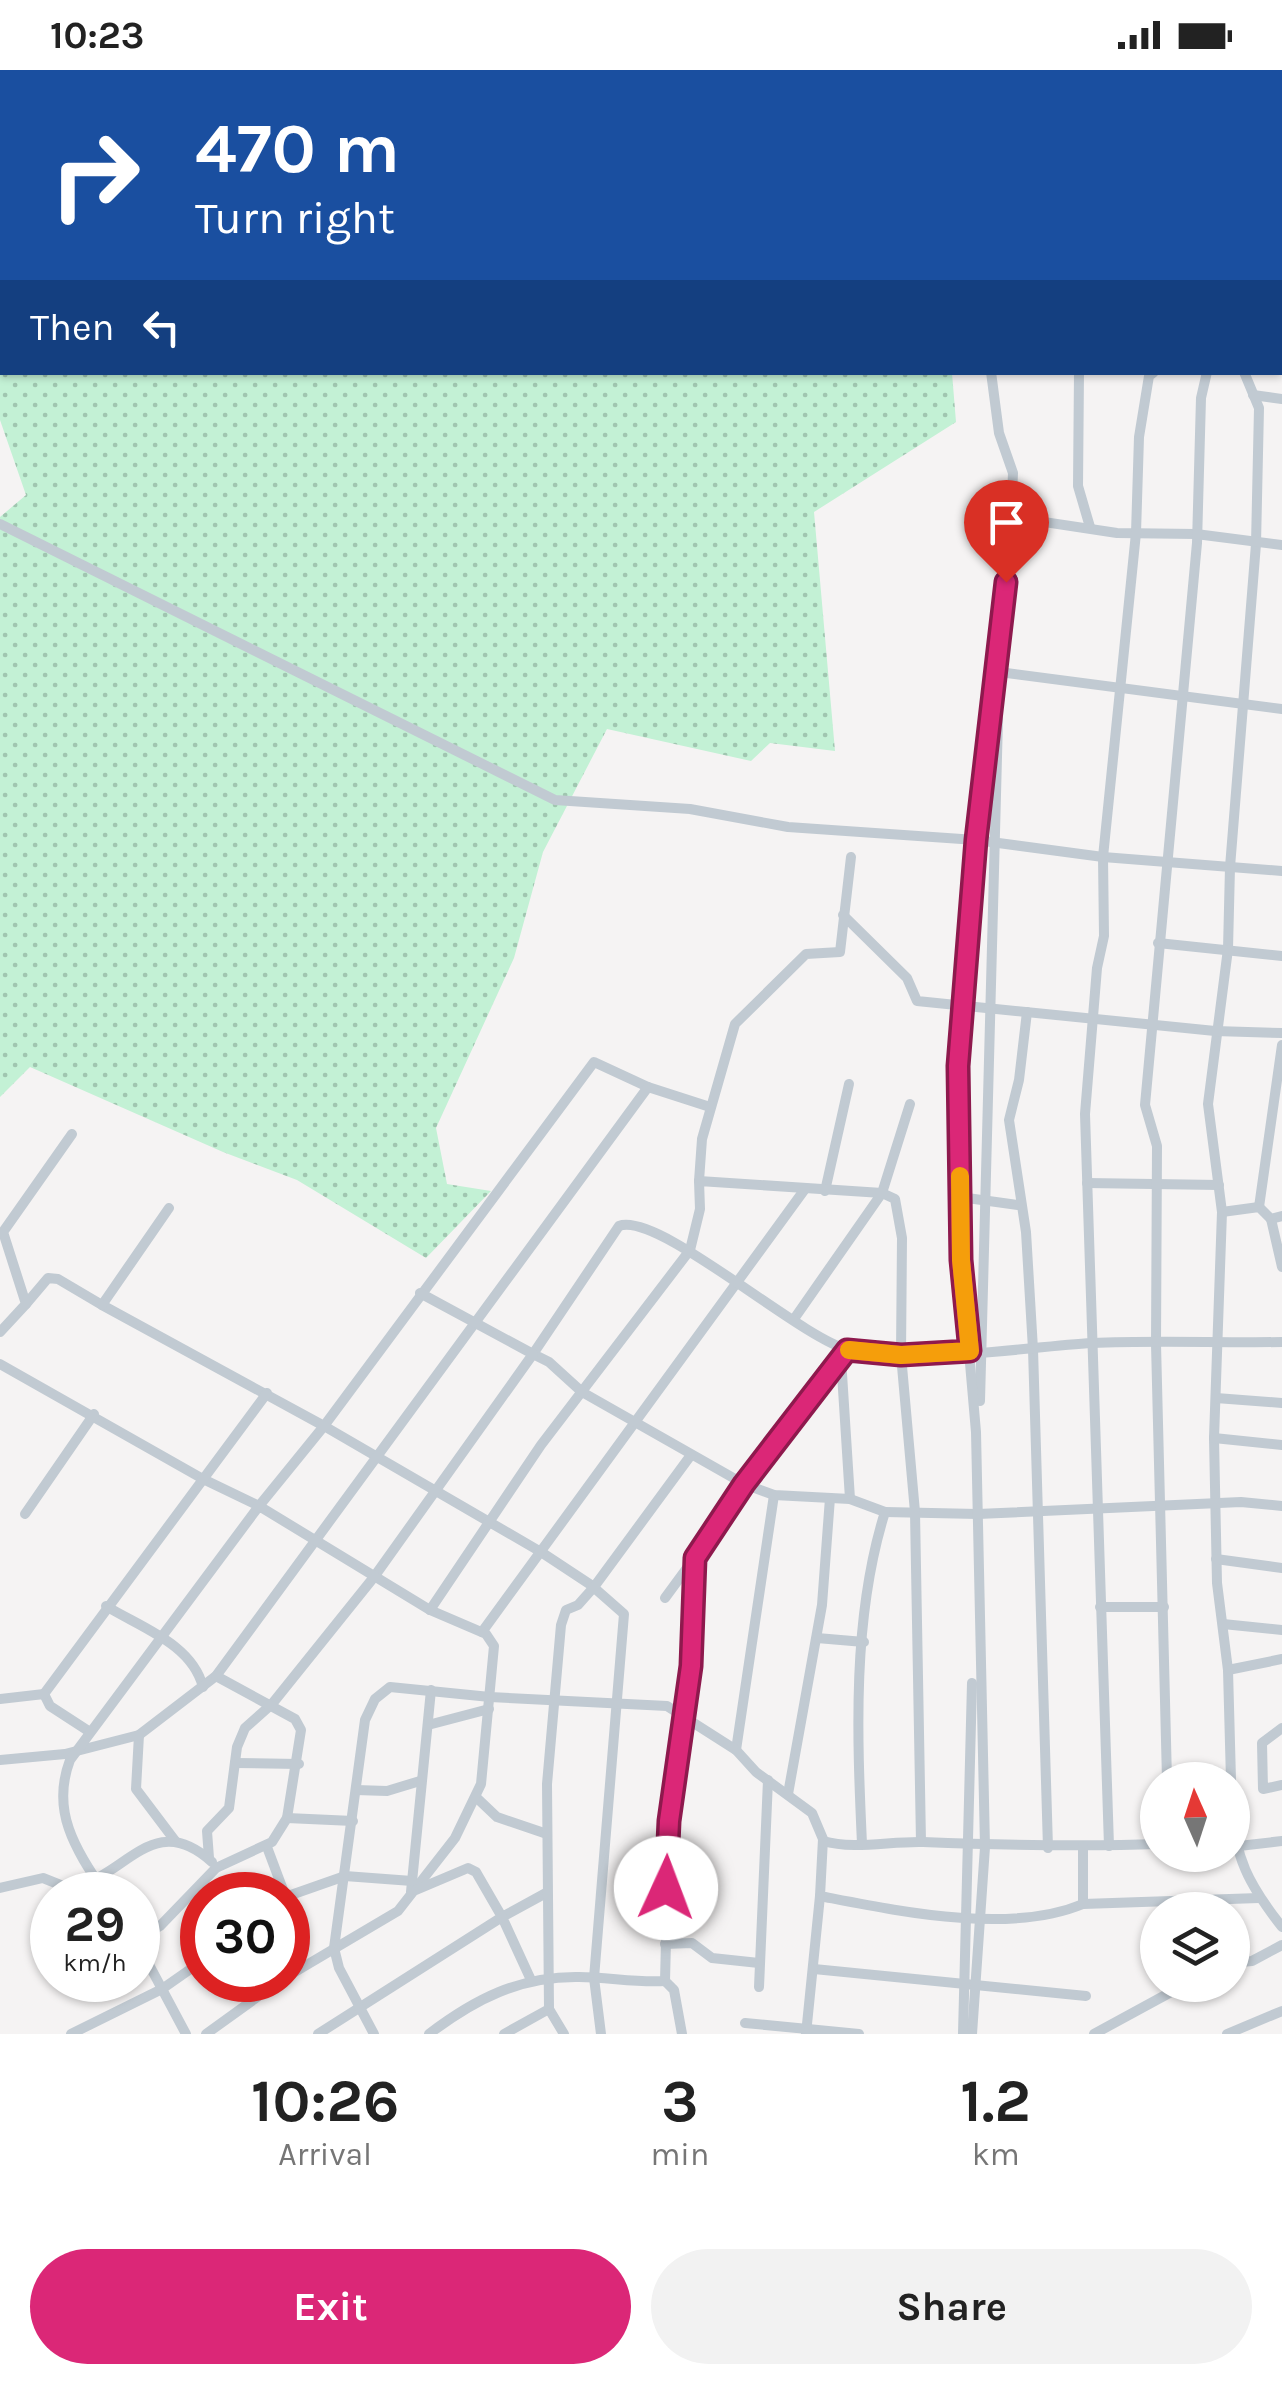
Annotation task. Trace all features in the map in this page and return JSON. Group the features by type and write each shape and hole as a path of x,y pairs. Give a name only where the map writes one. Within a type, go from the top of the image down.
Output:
{"street":[{"path":"963,2034 999,668 1013,473 999,433 991,375"},
{"path":"1079,375 1078,486 1090,527"},
{"path":"1109,1846 1085,1114 1104,936 1104,857 1136,533 1139,437 1150,375"},
{"path":"1167,1762 1156,1344 1157,1146 1145,1105 1196,534 1201,398 1206,375"},
{"path":"1231,1762 1228,1670 1216,1560 1214,1438 1222,1212 1208,1104 1228,949 1230,868 1256,544 1259,408 1245,375"},
{"path":"1253,394 1282,400"},
{"path":"1011,517 1136,533 1196,534 1282,545"},
{"path":"0,524 555,800 690,809 788,828 976,840 1104,857 1282,871"},
{"path":"999,668 1120,690 1282,708"},
{"path":"972,2034 985,1847 978,1514 960,1197 962,1006 976,840 999,668"},
{"path":"430,1610 582,1392 690,1250 700,1210 697,1161 735,1024 806,954 840,952 851,856"},
{"path":"843,914 880,956 907,978 917,1001 1215,1031 1282,1034"},
{"path":"1158,942 1282,956"},
{"path":"1027,1012 1020,1080 1009,1120 1018,1205 1026,1232 1033,1348 1041,1512 1038,1586 1048,1848"},
{"path":"1259,1207 1282,1044"},
{"path":"91,1872 62,1819 62,1786 80,1747 420,1293 520,1166 552,1114 594,1062 648,1087 710,1107"},
{"path":"825,1191 849,1084"},
{"path":"0,1760 65,1754 80,1747 139,1735 216,1676 648,1087"},
{"path":"794,1319 882,1193 910,1104"},
{"path":"26,1304 3,1232 72,1134"},
{"path":"699,1181 882,1193 895,1199 900,1217 901,1355 914,1512 920,1842"},
{"path":"1087,1183 1218,1185"},
{"path":"482,1632 805,1190"},
{"path":"960,1197 1018,1205"},
{"path":"1222,1212 1259,1207 1276,1218 1282,1267"},
{"path":"102,1306 169,1208"},
{"path":"206,1872 212,1863 208,1831 229,1808 240,1736 272,1704 374,1577 620,1226 638,1224 690,1250 736,1286 844,1354 901,1355 1094,1343 1282,1342"},
{"path":"0,1332 48,1278 58,1278 102,1306 381,1456 541,1552 594,1587 624,1614 594,1978 601,2034"},
{"path":"420,1293 549,1362 582,1392 744,1484 774,1496 850,1500 886,1512 978,1514 1282,1506"},
{"path":"665,1598 744,1484 844,1354"},
{"path":"844,1354 850,1500"},
{"path":"0,1364 203,1479 259,1506 430,1610 482,1632 494,1646 477,1798 455,1838 412,1887 398,1911 310,1962"},
{"path":"0,1699 44,1694 267,1393"},
{"path":"1216,1398 1282,1403"},
{"path":"25,1514 94,1414"},
{"path":"1214,1438 1282,1445"},
{"path":"564,2034 549,2009 550,1921 546,1893 551,1700 566,1610 578,1606 594,1587 691,1454"},
{"path":"736,1750 774,1496"},
{"path":"788,1794 817,1638 830,1498"},
{"path":"862,1844 858,1732 864,1642 870,1577 886,1512"},
{"path":"665,1981 669,1821 684,1714 695,1558"},
{"path":"1216,1560 1282,1568"},
{"path":"106,1606 189,1657 199,1670 204,1687"},
{"path":"1100,1607 1164,1607"},
{"path":"1223,1624 1282,1630"},
{"path":"817,1638 864,1642"},
{"path":"1228,1670 1282,1659"},
{"path":"139,1735 136,1789 176,1842 212,1863 267,1847 286,1818 299,1764 301,1730 295,1719 272,1704 216,1676"},
{"path":"374,2034 334,1948 365,1720 375,1699 390,1687 430,1690 489,1703 551,1700 667,1706 736,1750 812,1813 822,1841 807,2031"},
{"path":"412,1887 430,1690"},
{"path":"44,1694 50,1706 90,1732"},
{"path":"428,1725 489,1703"},
{"path":"1282,1728 1262,1744 1261,1761 1263,1789 1282,1786"},
{"path":"235,1763 299,1764"},
{"path":"758,1987 768,1780"},
{"path":"356,1790 387,1791 420,1781"},
{"path":"477,1798 497,1817 547,1834"},
{"path":"286,1818 353,1821"},
{"path":"822,1841 1048,1848 1140,1845"},
{"path":"1250,1845 1282,1841"},
{"path":"104,1872 151,1843 176,1842"},
{"path":"1082,1846 1083,1904"},
{"path":"267,1847 277,1872"},
{"path":"310,1888 345,1876 412,1887 468,1868 476,1872 502,1917 531,1980"},
{"path":"1247,1872 1259,1898 1277,1912 1282,1927"},
{"path":"0,1888 30,1881"},
{"path":"318,2034 546,1893"},
{"path":"820,1896 898,1911 1016,1920 1059,1914 1083,1904 1259,1898"},
{"path":"160,1926 180,1904"},
{"path":"666,1944 692,1943 712,1958 759,1963"},
{"path":"1250,1961 1282,1945"},
{"path":"814,1969 976,1982 1086,1996"},
{"path":"71,2034 180,1976"},
{"path":"429,2034 484,1996 531,1980 594,1978 665,1981 674,1990 682,2034"},
{"path":"160,1985 186,2034"},
{"path":"206,2034 251,2002"},
{"path":"1094,2034 1153,2002"},
{"path":"504,2034 549,2009"},
{"path":"1227,2034 1282,2010"},
{"path":"745,2023 858,2034"}],"green space":[{"path":"0,375 952,375 956,422 814,512 835,751 770,743 751,761 607,729 543,852 514,958 436,1128 447,1184 491,1191 426,1258 297,1180 223,1152 30,1067 0,1097 0,517 26,495 0,420"}],"slow traffic":[{"path":"849,1350 901,1355 970,1351 961,1260 960,1176"}],"route":[{"path":"666,1888 669,1821 691,1666 695,1558 744,1484 847,1350 901,1355 970,1351 961,1260 958,1066 976,840 1006,582"}]}
